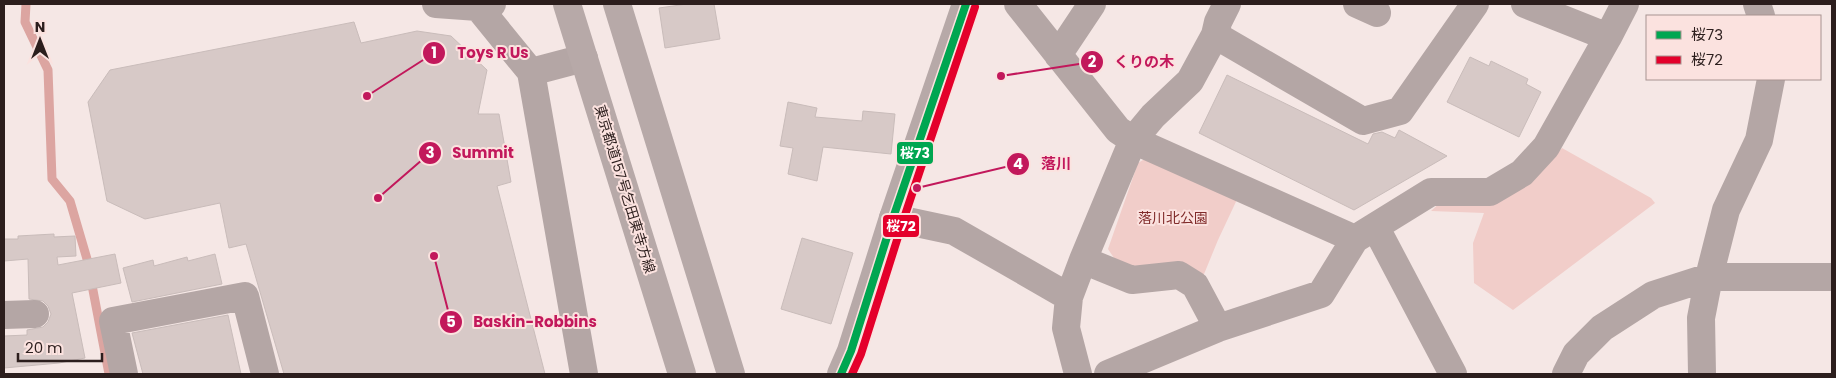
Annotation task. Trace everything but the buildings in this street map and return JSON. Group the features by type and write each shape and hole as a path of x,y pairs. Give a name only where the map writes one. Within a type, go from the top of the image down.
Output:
{"main road":[{"name":"東京都道157号乞田東寺方線","path":"567,4 682,374"},
{"path":"617,4 731,374"},
{"path":"841,374 851,351 893,218 966,4"}],"street":[{"path":"436,4 485,6 531,72 584,374"},
{"path":"1018,4 1118,130 1133,140 1365,234 1453,374"},
{"path":"1058,55 1092,4"},
{"path":"1078,374 1066,328 1069,296 1123,160 1133,140 1154,116 1190,81 1215,35 1218,22 1227,4"},
{"path":"1215,35 1363,121 1400,111 1475,4"},
{"path":"1525,4 1608,37"},
{"path":"1108,374 1218,328 1321,294 1365,234 1431,192 1490,192 1522,173 1546,147 1625,4"},
{"path":"531,72 584,58"},
{"path":"1702,374 1701,318 1709,277 1726,210 1760,140 1771,80"},
{"path":"893,218 954,231 1069,296"},
{"path":"1083,260 1132,280 1179,275 1195,285 1218,328"},
{"path":"1566,374 1576,354 1602,328 1653,295 1709,277 1832,277"},
{"path":"124,374 113,321 245,296 265,374"},
{"path":"4,315 35,314"}],"green space":[{"path":"1562,148 1651,198 1655,203 1513,310 1474,283 1473,243 1484,213 1431,211 1443,200 1536,175"},
{"name":"落川北公園","path":"1155,153 1241,191 1202,279 1141,270 1118,264 1108,249 1138,163"}],"waterway":[{"path":"26,4 25,22 48,70 52,179 70,201 87,259 109,374"}],"transit line":[{"name":"桜73","path":"841,374 851,351 893,218 966,4"},
{"name":"桜72","path":"852,374 861,354 903,221 975,7"}],"place":[{"name":"くりの木","path":"1001,76"},
{"name":"Toys R Us","path":"367,96"},
{"name":"落川","path":"917,188"},
{"name":"Summit","path":"378,198"},
{"name":"Baskin-Robbins","path":"434,256"}]}
